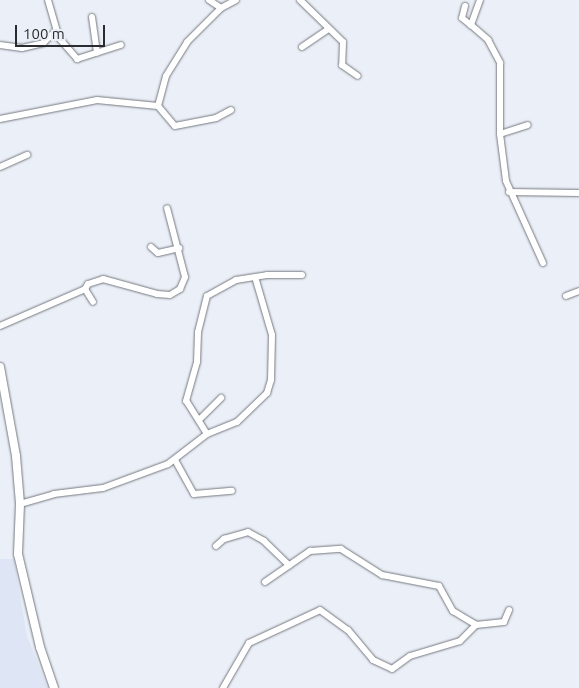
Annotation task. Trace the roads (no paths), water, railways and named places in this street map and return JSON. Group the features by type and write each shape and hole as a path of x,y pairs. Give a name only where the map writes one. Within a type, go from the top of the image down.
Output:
{"main road":[{"path":"0,367 14,434 20,504 18,554 40,647 54,688"}],"street":[{"path":"48,0 55,14 56,31 77,59 121,46"},
{"path":"209,0 221,8"},
{"path":"158,106 166,76 187,42 221,8 236,0"},
{"path":"300,0 345,45 342,65 358,76"},
{"path":"471,25 480,0"},
{"path":"465,6 462,18 493,47 500,63 500,134 509,192 543,263"},
{"path":"92,17 97,53"},
{"path":"302,47 329,29"},
{"path":"0,45 18,48 43,43 56,31"},
{"path":"0,119 96,100 158,106 175,126 216,118 231,110"},
{"path":"500,134 528,125"},
{"path":"0,167 27,155"},
{"path":"509,192 579,193"},
{"path":"0,326 103,279 144,292 165,295 177,292 185,276 167,208"},
{"path":"150,247 158,253 179,248"},
{"path":"207,434 200,419 186,401 197,362 198,332 204,302 212,292 228,283 255,277 302,275"},
{"path":"20,504 54,494 103,488 175,460 207,434 237,422 270,386 272,334 255,277"},
{"path":"84,289 93,302"},
{"path":"566,296 579,291"},
{"path":"200,419 221,398"},
{"path":"175,460 194,494 232,491"},
{"path":"216,546 224,539 248,532 264,541 289,566"},
{"path":"265,582 315,549 341,549 382,575 439,586 453,611 476,625 504,622 509,610"},
{"path":"223,688 249,643 320,610 348,630 373,660 392,668 410,656 460,641 476,625"}]}
